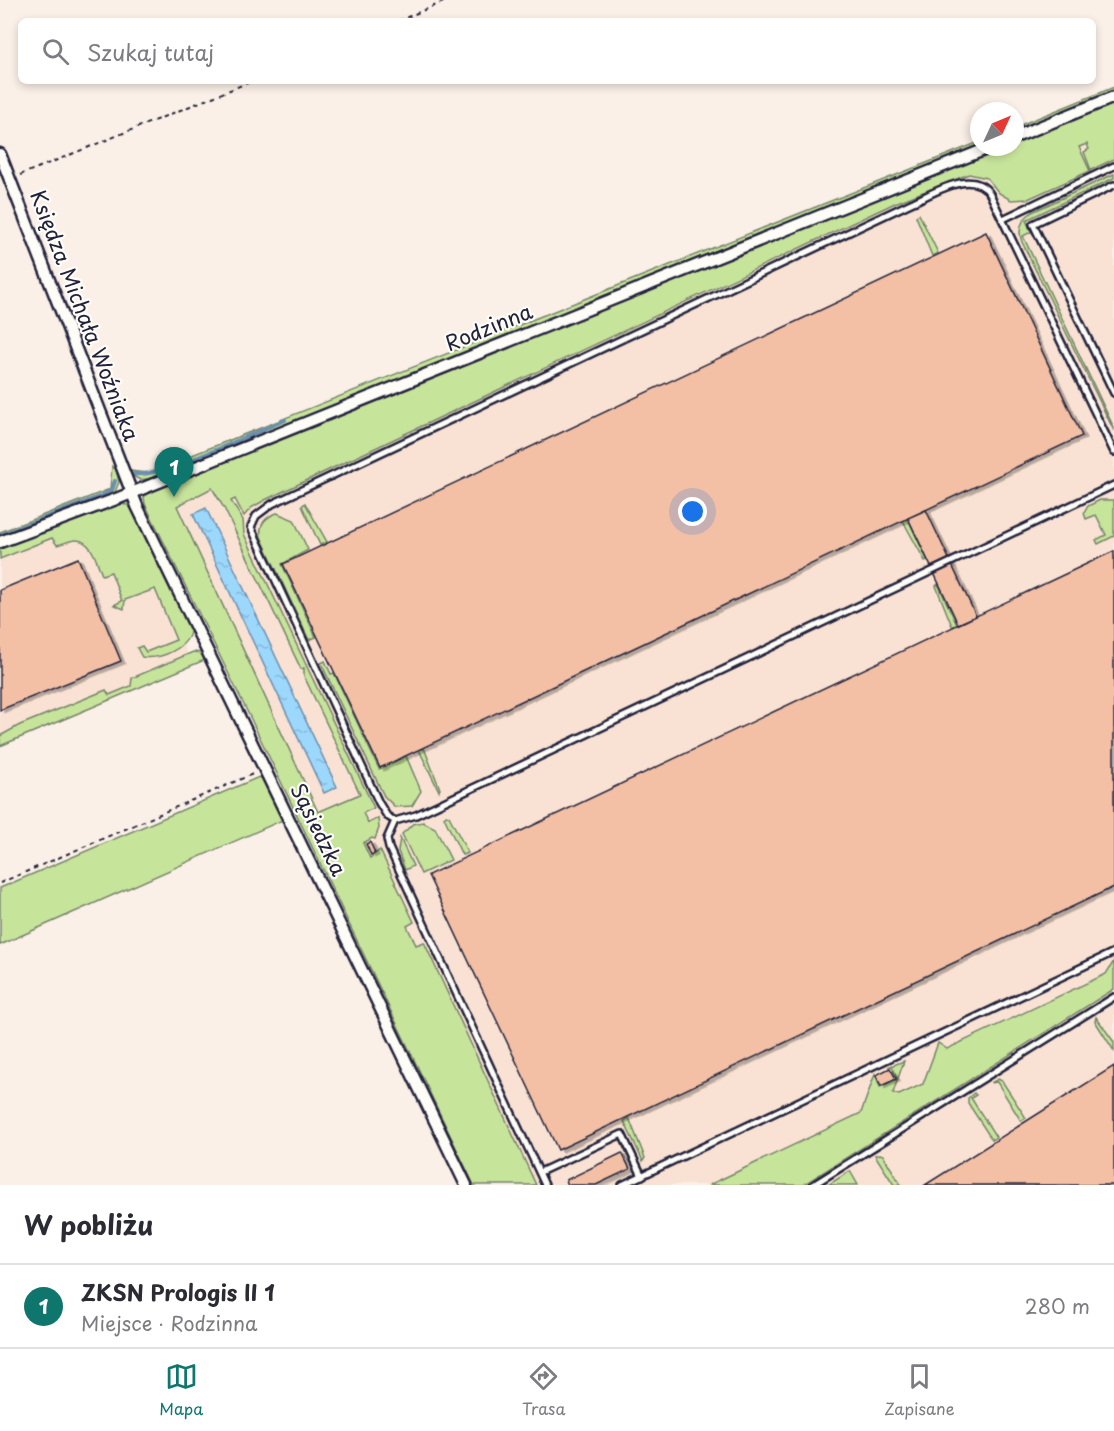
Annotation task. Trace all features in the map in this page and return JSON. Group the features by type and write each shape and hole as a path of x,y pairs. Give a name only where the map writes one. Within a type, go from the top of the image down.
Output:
{"street":[{"path":"1024,133 1114,97"},
{"name":"Księdza Michała Woźniaka","path":"0,154 131,492"},
{"name":"Rodzinna","path":"0,542 131,492 970,155"},
{"name":"Sąsiedzka","path":"131,492 466,1185"}],"lane":[{"path":"1003,219 1114,166"},
{"path":"1114,453 1003,219 985,188 974,182 960,183 891,212 259,512 251,524 252,536 379,803 387,816 395,821 416,815 1114,485"},
{"path":"1114,185 1033,224 1114,393"},
{"path":"395,821 387,839 389,848 546,1185"},
{"path":"622,1185 1114,952"},
{"path":"813,1185 1114,998"},
{"path":"540,1172 622,1134 642,1176"}],"path":[{"path":"405,18 448,0"},
{"path":"9,179 245,84"},
{"path":"0,883 266,768"}],"shaded area":[{"path":"1114,113 1114,1185 482,1185 172,501 185,495 182,488 1007,156 1024,156 1024,149"},
{"path":"120,512 193,665 0,746 0,559"}],"green space":[{"path":"1114,87 1114,92 1024,129 1024,123"},
{"path":"1114,101 1114,159 1091,170 1084,152 1089,149 1087,144 1079,147 1090,171 1028,199 1011,200 999,193 987,178 969,174 895,203 265,500 251,508 244,516 235,499 231,501 243,520 244,534 374,808 363,813 368,823 378,818 379,828 375,839 372,838 363,843 370,858 380,850 414,922 407,926 416,945 424,942 536,1185 474,1185 249,715 145,504 144,497 149,491 980,156 1024,156 1024,138","holes":["212,488 224,508 301,669 304,668 304,676 360,794 318,812 177,506"]},
{"path":"970,146 970,151 152,478 140,480 131,475 131,471 147,473"},
{"path":"1114,174 1114,178 1026,220 1031,232 1023,236 1114,431 1022,242 1020,229 1023,221 1032,212"},
{"path":"919,214 938,253 932,256 916,216"},
{"path":"112,466 116,469 119,482 115,492 0,538 0,532 110,489"},
{"path":"1100,500 1114,500 1114,536 1098,544 1096,540 1106,535 1096,515 1086,519 1084,513 1088,506"},
{"path":"305,503 327,542 320,545 302,506"},
{"path":"119,504 128,505 133,510 191,628 180,647 157,657 142,657 137,648 142,646 146,652 176,640 155,589 125,600 124,609 114,605 122,601 111,572 102,575 93,553 82,541 74,540 57,545 52,538 0,559 0,548"},
{"path":"277,513 294,520 308,550 282,564 316,637 309,640 261,537 264,522"},
{"path":"908,519 927,560 925,561 903,521"},
{"path":"938,584 957,625 952,626 936,586"},
{"path":"193,652 202,653 207,659 0,746 0,736 20,725 106,690 109,695 131,686 132,678"},
{"path":"325,661 331,674 334,673 379,769 406,756 421,791 412,806 395,807 384,796 321,663"},
{"path":"424,748 440,789 439,791 419,750"},
{"path":"259,777 266,780 285,819 0,945 0,888"},
{"path":"449,816 468,853 462,855 444,817"},
{"path":"423,822 435,828 451,860 421,874 402,834 413,824"},
{"path":"400,838 413,866 405,870 398,851"},
{"path":"1114,961 1114,989 803,1185 709,1185 861,1113 875,1074 880,1087 897,1079 892,1066 888,1067 904,1061 893,1093 899,1095 923,1084 938,1043 947,1049 1106,974"},
{"path":"1096,1017 1114,1042 1114,1051 1095,1021"},
{"path":"998,1079 1002,1081 1026,1118 1021,1121 997,1082 991,1083"},
{"path":"974,1093 976,1095 971,1098 996,1137 992,1140 968,1103 968,1098"},
{"path":"629,1118 645,1158 643,1161 624,1121"},
{"path":"875,1155 883,1155 901,1185 894,1185"},
{"path":"850,1171 858,1185 828,1185"}],"water":[{"path":"206,508 337,787 324,793 193,514"}],"building":[{"path":"986,232 1082,436 380,768 283,564"},
{"path":"926,510 976,616 958,624 908,518"},
{"path":"1114,551 1114,887 558,1150 428,875"},
{"path":"78,558 121,661 0,710 0,590"},
{"path":"370,842 375,853 371,855 366,844"},
{"path":"1114,1066 1114,1185 925,1185"},
{"path":"890,1068 896,1079 881,1086 876,1075"},
{"path":"622,1153 630,1169 596,1185 568,1185 566,1180"}],"waterway":[{"path":"134,474 166,469 187,462 285,420"},
{"path":"0,535 101,496 112,490 115,481"}],"place":[{"name":"ZKSN Prologis II 1","path":"174,497"}]}
